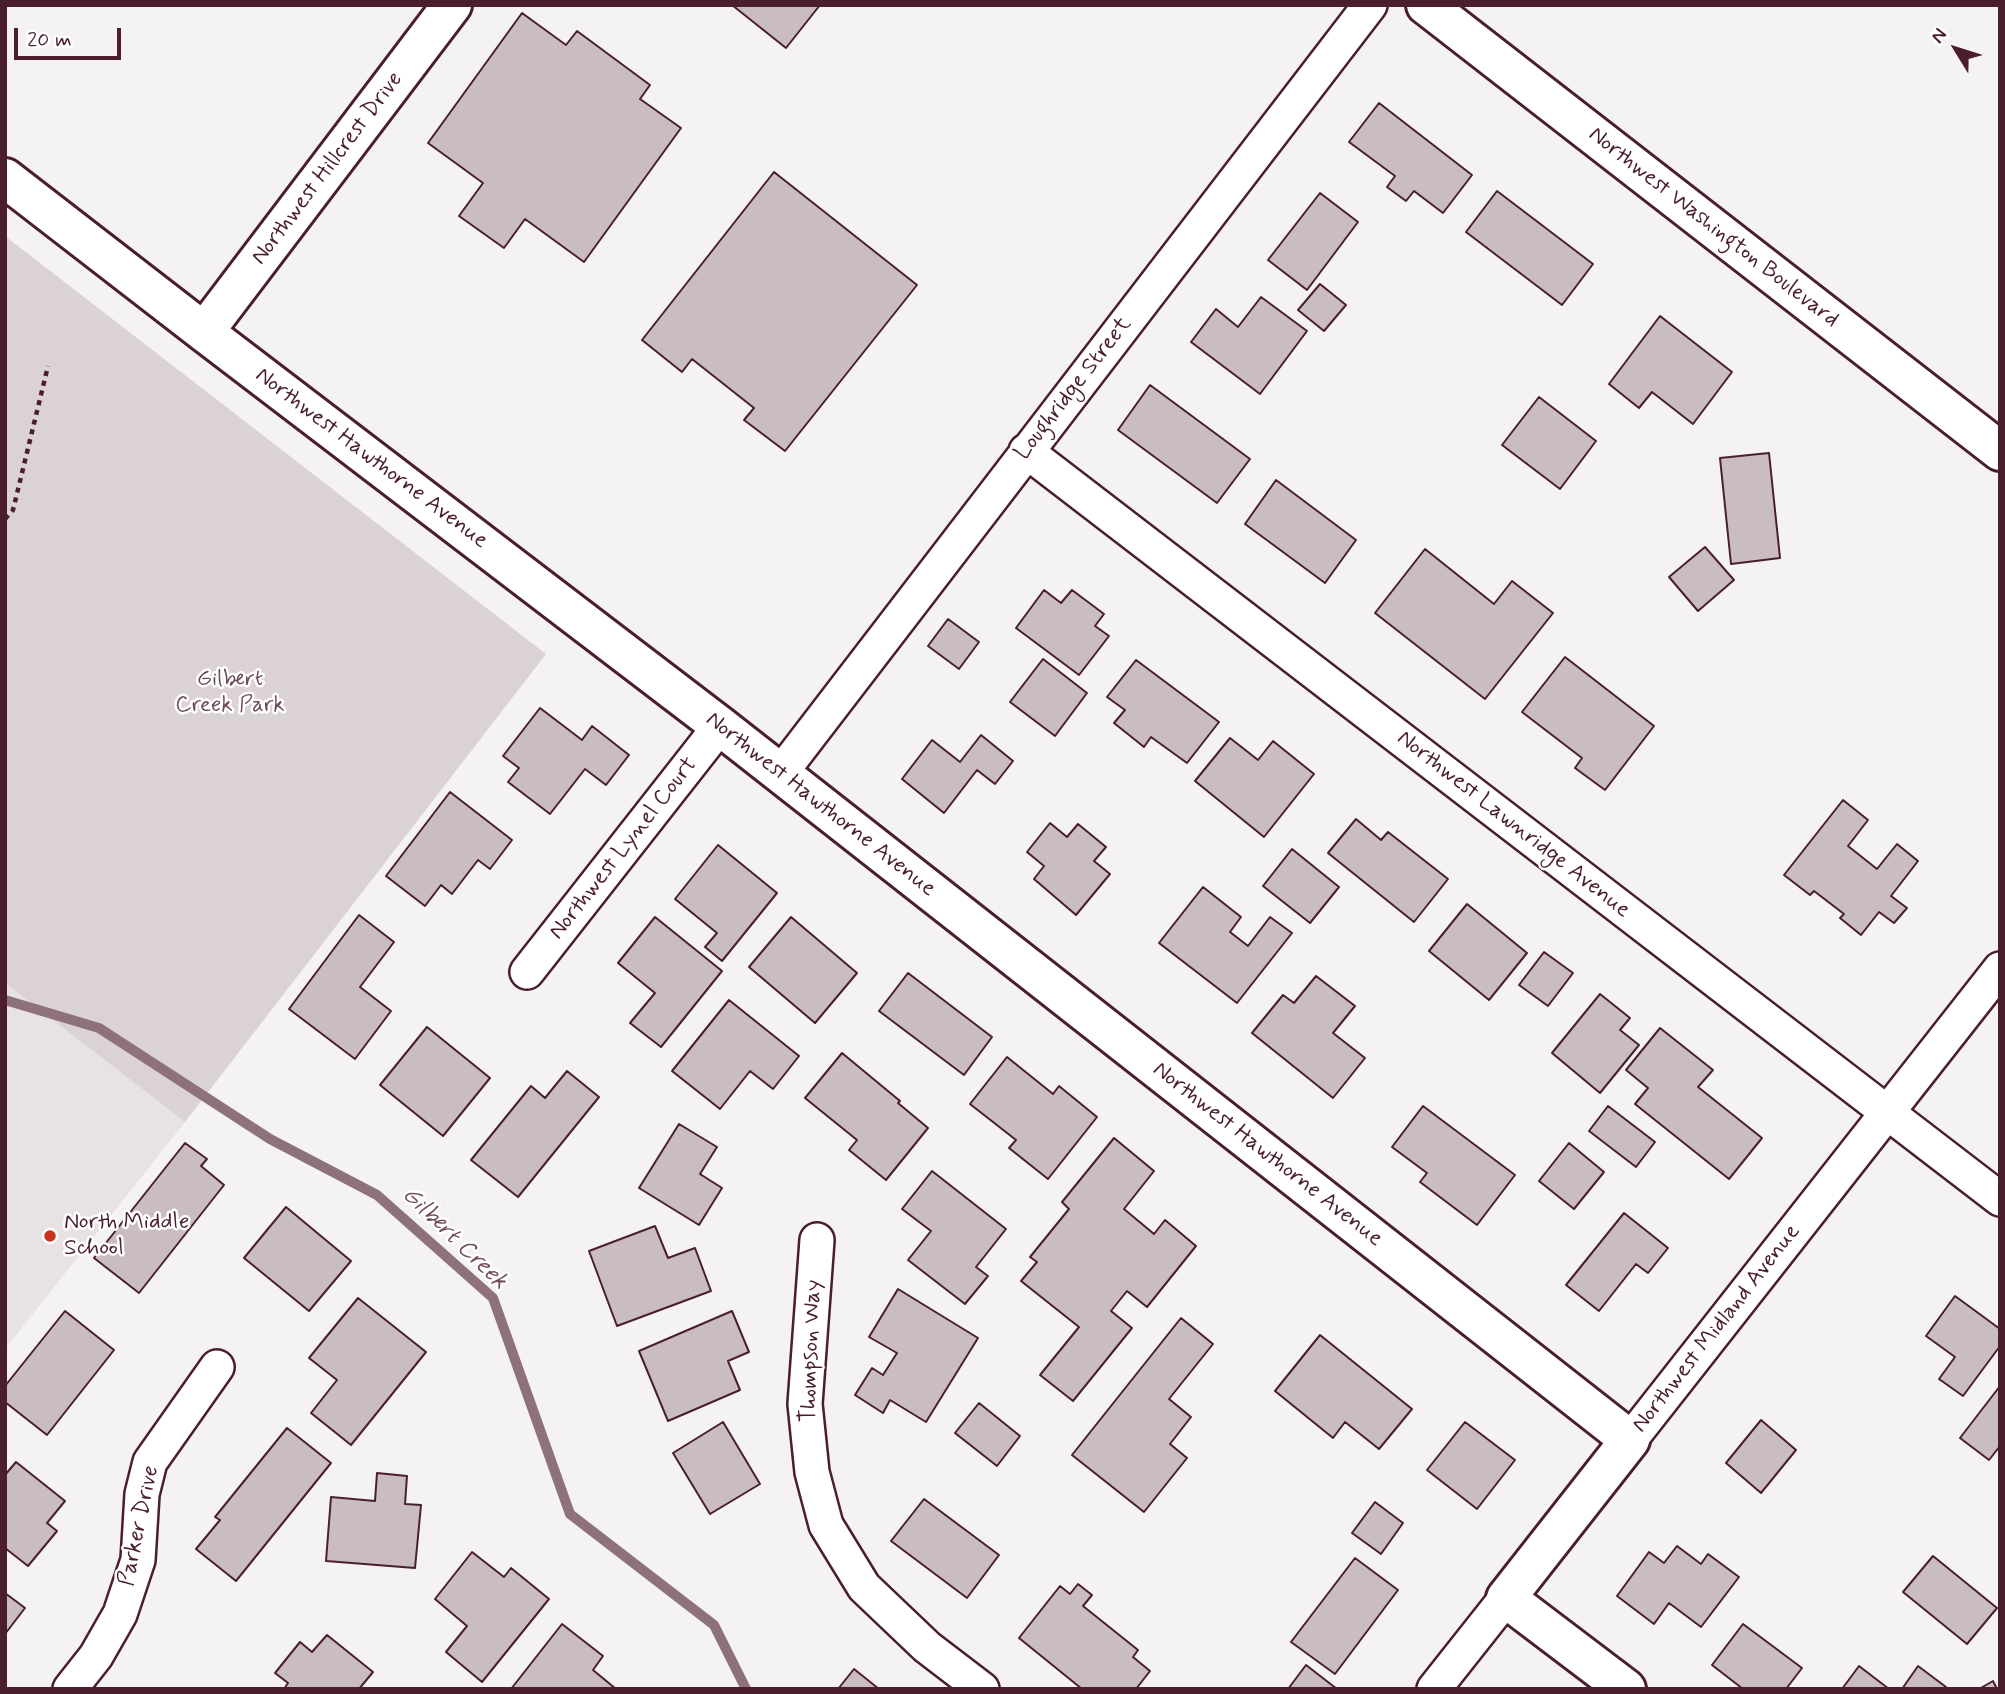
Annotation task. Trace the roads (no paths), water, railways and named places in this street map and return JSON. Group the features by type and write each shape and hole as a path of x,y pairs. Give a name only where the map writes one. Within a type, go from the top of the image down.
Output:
{"street":[{"name":"Northwest Hillcrest Drive","path":"204,332 452,5"},
{"name":"Loughridge Street","path":"780,774 1370,5"},
{"name":"Northwest Washington Boulevard","path":"1426,5 2000,451"},
{"name":"Northwest Hawthorne Avenue","path":"5,178 720,726 1630,1440"},
{"name":"Northwest Lawnridge Avenue","path":"1026,451 2000,1199"},
{"name":"Northwest Lynel Court","path":"527,972 720,726"},
{"name":"Northwest Midland Avenue","path":"1434,1689 2000,969"},
{"name":"Thompson Way","path":"817,1240 806,1405 812,1472 825,1525 864,1587 927,1647 982,1689"},
{"name":"Parker Drive","path":"70,1689 96,1656 120,1614 138,1560 142,1494 150,1462 217,1367"},
{"path":"1506,1598 1626,1689"}],"waterway":[{"name":"Gilbert Creek","path":"5,1000 99,1028 270,1139 377,1195 493,1298 570,1514 714,1625 746,1689"}],"place":[{"name":"North Middle School","path":"50,1236"}],"park label":[{"name":"Gilbert Creek Park","path":"230,693"}]}
